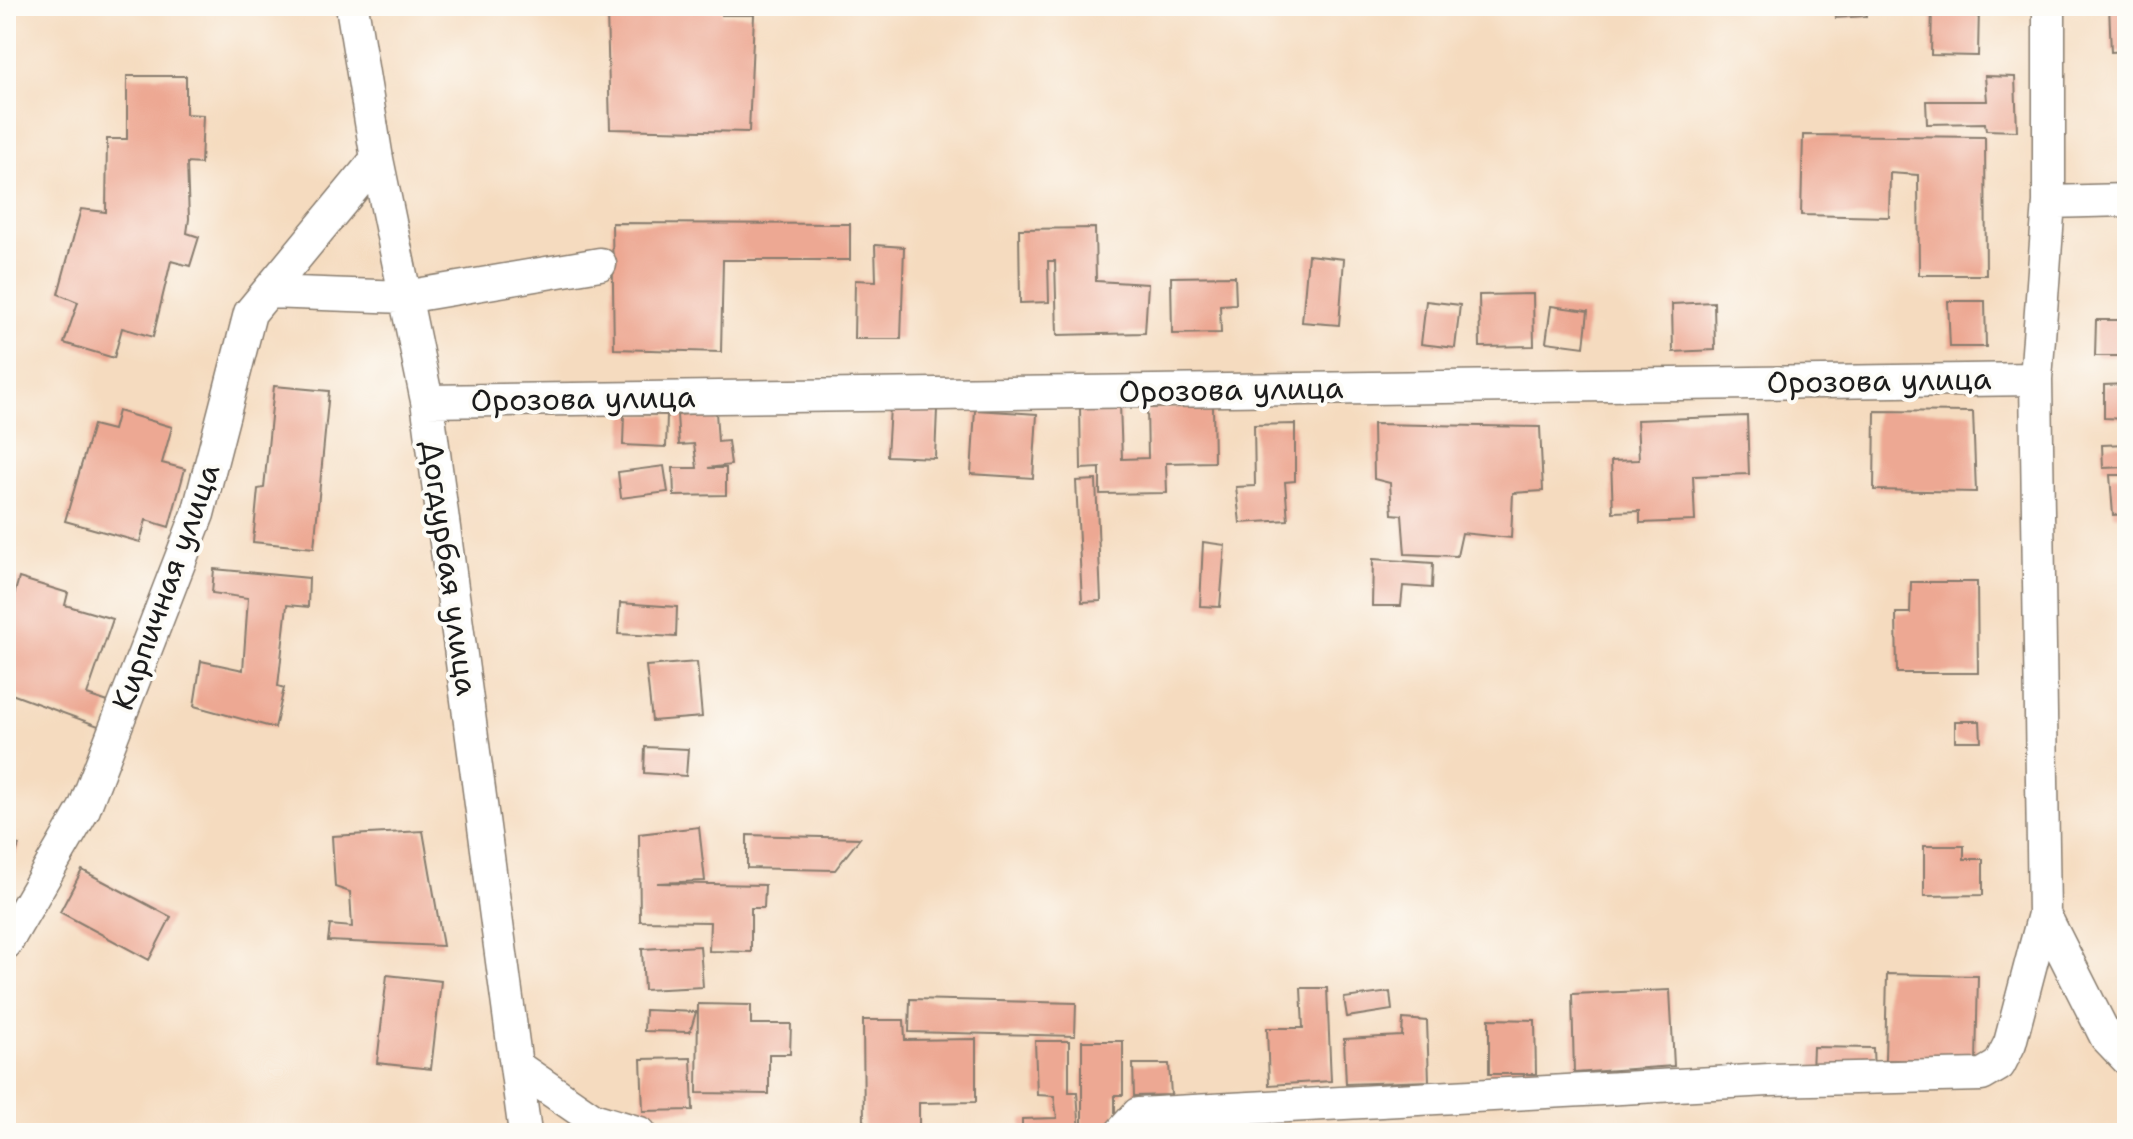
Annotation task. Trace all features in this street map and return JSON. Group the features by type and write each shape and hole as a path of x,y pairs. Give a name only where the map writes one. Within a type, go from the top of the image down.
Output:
{"street":[{"name":"Догдурбая улица","path":"352,6 377,159 427,401 525,1133"},
{"path":"358,44 377,6"},
{"path":"1121,1133 1138,1114 1769,1080 1982,1075 1999,1065 2010,1043 2044,914 2036,379 2049,202 2049,6"},
{"name":"Кирпичная улица","path":"6,943 84,809 198,514 250,313 377,159"},
{"path":"2049,202 2127,200"},
{"path":"268,292 405,297 600,264"},
{"name":"Орозова улица","path":"427,401 2036,379"},
{"path":"2044,914 2106,1037 2127,1059"},
{"path":"516,1066 593,1119 640,1133"}],"building":[{"path":"534,6 723,6 722,15 754,15 749,132 610,129 607,11 534,11"},
{"path":"1835,6 1866,6 1866,16 1836,18"},
{"path":"1932,6 1979,6 1978,56 1931,55"},
{"path":"2109,6 2127,6 2127,51 2111,52"},
{"path":"127,76 186,76 186,114 203,115 201,164 187,163 187,233 199,237 190,266 171,261 153,337 122,328 114,358 64,343 78,302 58,294 81,209 106,212 107,139 127,139"},
{"path":"1985,76 2015,77 2017,131 1986,130 1985,123 1927,124 1926,101 1987,101"},
{"path":"1803,135 1985,137 1986,275 1919,275 1918,175 1890,173 1889,217 1801,215"},
{"path":"612,223 850,224 850,260 723,260 721,352 614,349"},
{"path":"1095,228 1096,281 1148,284 1145,333 1057,335 1055,261 1048,261 1049,302 1020,303 1019,229"},
{"path":"875,245 904,247 901,339 854,339 855,280 876,281"},
{"path":"1308,255 1344,259 1339,325 1302,322"},
{"path":"1235,276 1236,304 1220,305 1221,333 1172,334 1171,277"},
{"path":"1533,294 1534,346 1480,347 1479,295"},
{"path":"1426,301 1460,305 1455,348 1421,344"},
{"path":"1948,301 1985,301 1986,347 1950,347"},
{"path":"1714,302 1715,350 1673,352 1672,304"},
{"path":"1551,306 1588,311 1584,347 1546,342"},
{"path":"2096,320 2127,320 2127,356 2095,356"},
{"path":"2127,384 2127,419 2104,418 2104,385"},
{"path":"274,386 329,391 314,548 253,542 258,489 264,488"},
{"path":"1120,404 1122,459 1148,458 1147,408 1213,406 1214,462 1166,463 1167,493 1100,494 1100,468 1081,469 1080,405"},
{"path":"890,407 937,409 935,458 887,456"},
{"path":"975,410 1037,414 1033,478 971,474"},
{"path":"118,411 172,427 162,463 185,469 169,527 146,520 140,542 65,521 93,425 113,430"},
{"path":"1875,411 1973,412 1976,492 1874,490"},
{"path":"716,412 718,442 728,441 731,465 708,468 726,468 726,495 674,496 673,468 697,468 694,444 679,445 677,415"},
{"path":"624,414 667,415 666,447 623,445"},
{"path":"1747,416 1749,474 1693,476 1695,521 1640,523 1640,511 1613,512 1611,461 1639,460 1637,420"},
{"path":"1295,424 1295,481 1285,482 1288,520 1240,523 1236,487 1255,486 1254,425"},
{"path":"1373,424 1540,427 1543,491 1513,493 1511,538 1462,533 1457,556 1405,554 1402,515 1392,514 1390,483 1374,479"},
{"path":"2127,444 2127,467 2103,468 2102,445"},
{"path":"664,466 668,492 621,498 618,472"},
{"path":"2110,475 2127,475 2127,514 2113,515"},
{"path":"1096,480 1101,601 1082,602 1076,481"},
{"path":"1203,542 1225,545 1220,607 1200,606"},
{"path":"1373,559 1433,563 1432,588 1403,586 1401,606 1372,606"},
{"path":"214,569 309,578 308,607 287,605 278,686 284,688 275,728 194,706 201,661 243,670 248,598 212,593"},
{"path":"19,578 68,593 65,605 113,619 87,695 108,702 101,727 6,692 6,623"},
{"path":"1911,582 1977,582 1978,673 1897,673 1896,613 1910,613"},
{"path":"620,603 677,607 676,637 618,634"},
{"path":"697,662 702,717 652,721 646,666"},
{"path":"1955,721 1980,721 1981,741 1955,741"},
{"path":"645,747 688,749 686,776 644,773"},
{"path":"699,827 705,881 657,883 765,885 764,908 751,908 751,952 709,951 710,922 640,921 639,834"},
{"path":"423,831 443,946 328,941 330,925 352,927 350,892 335,887 332,836"},
{"path":"747,835 860,838 835,870 747,868"},
{"path":"6,840 19,845 6,881"},
{"path":"1924,846 1964,846 1964,859 1983,859 1983,895 1924,896"},
{"path":"2127,857 2127,882 2125,882 2123,858"},
{"path":"82,870 171,917 149,960 60,912"},
{"path":"700,946 703,987 644,990 642,949"},
{"path":"1887,974 1978,976 1976,1062 1885,1060"},
{"path":"387,975 441,981 431,1069 377,1063"},
{"path":"1301,988 1327,988 1331,1081 1269,1085 1267,1028 1303,1028"},
{"path":"1670,990 1674,1066 1574,1073 1572,994"},
{"path":"1390,992 1392,1010 1347,1017 1344,998"},
{"path":"910,999 1076,1003 1075,1036 909,1032"},
{"path":"698,1004 751,1005 751,1024 791,1024 790,1054 769,1054 769,1094 697,1093"},
{"path":"645,1010 696,1012 690,1032 644,1031"},
{"path":"1403,1019 1427,1021 1429,1081 1346,1084 1344,1039 1402,1036"},
{"path":"1489,1019 1535,1020 1536,1074 1489,1074"},
{"path":"863,1020 904,1020 905,1040 976,1039 976,1102 919,1103 919,1133 891,1133 891,1128 864,1128"},
{"path":"1035,1041 1069,1041 1069,1092 1077,1092 1080,1133 1022,1133 1022,1119 1057,1118 1054,1096 1037,1095"},
{"path":"1082,1041 1123,1041 1123,1095 1115,1095 1115,1127 1082,1128"},
{"path":"1813,1047 1873,1048 1874,1072 1812,1072"},
{"path":"691,1058 693,1110 643,1111 641,1059"},
{"path":"1133,1064 1169,1064 1171,1095 1134,1096"}]}
